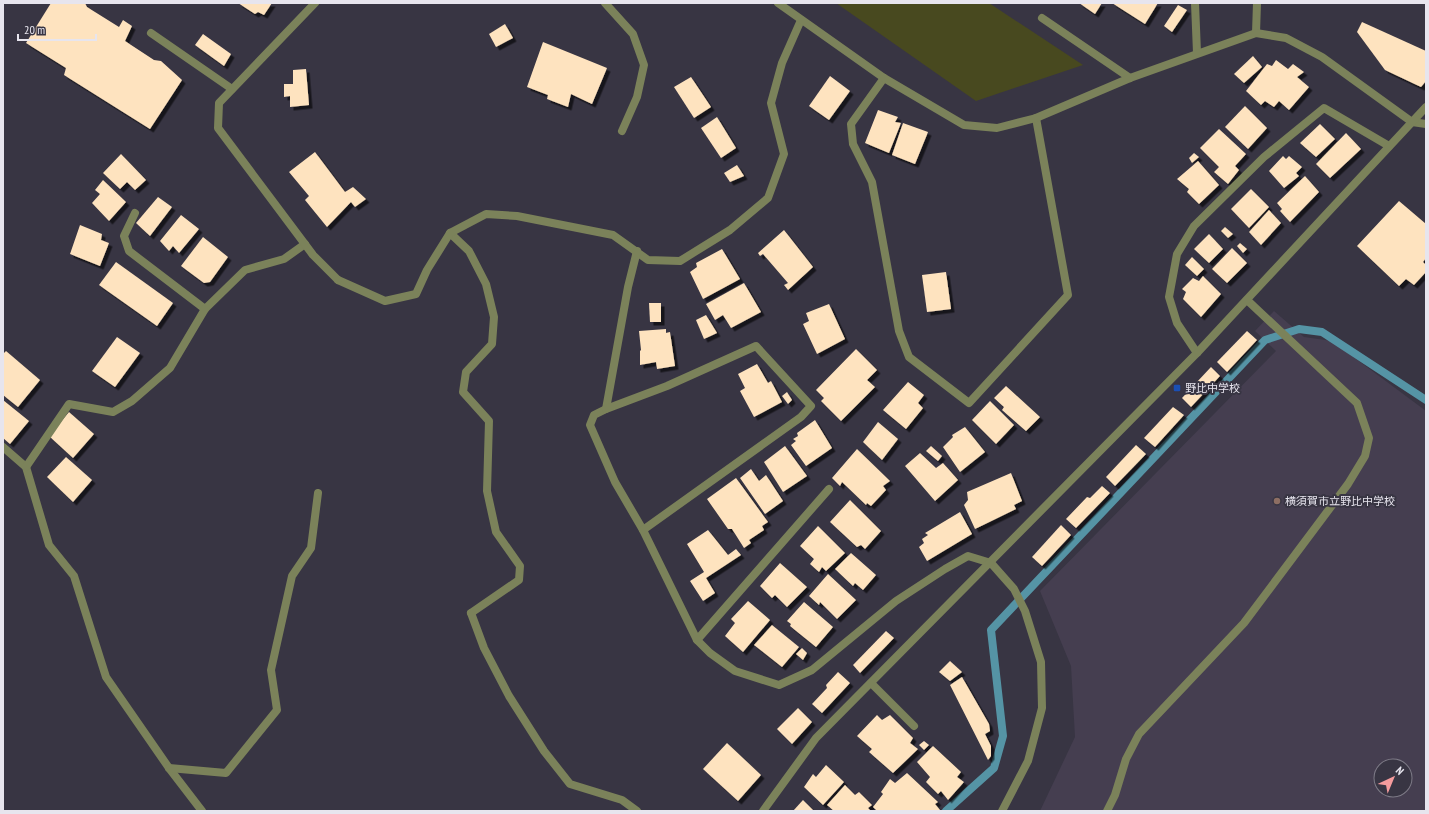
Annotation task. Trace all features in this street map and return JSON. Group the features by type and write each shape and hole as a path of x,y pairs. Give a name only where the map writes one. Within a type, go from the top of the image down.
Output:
{"street":[{"path":"315,3 218,103 218,128 313,255 338,280 385,301 416,294 427,270 450,233 486,214 517,216 613,235 648,260 680,261 730,230 768,198 784,154 771,103 782,63 801,20"},
{"path":"605,3 633,34 644,65 638,97 622,131"},
{"path":"778,3 884,78 964,125 997,128 1036,118 1130,78 1256,33 1286,38 1322,57 1412,122 1426,124"},
{"path":"1195,3 1197,53"},
{"path":"1256,33 1258,3"},
{"path":"1042,18 1130,78"},
{"path":"151,33 232,89"},
{"path":"884,78 851,124 853,144 872,182 899,331 909,357 969,403 1068,295 1036,118"},
{"path":"763,811 816,738 1197,354 1426,107"},
{"path":"1197,354 1177,323 1169,297 1177,254 1194,226 1264,157 1324,108 1389,146"},
{"path":"134,213 124,236 129,251 205,309"},
{"path":"450,233 469,251 486,284 494,317 492,344 466,372 463,392 489,422 487,491 496,532 520,566 519,580 471,613 484,648 509,696 544,751 570,784 622,800 637,811"},
{"path":"26,468 69,404 113,412 137,396 170,368 205,309 246,270 284,259 305,244"},
{"path":"606,409 628,287 637,251"},
{"path":"1107,811 1126,758 1139,734 1244,623 1348,484 1365,456 1369,438 1357,403 1290,342 1247,300"},
{"path":"643,530 801,417 811,406 756,346 666,386 606,409 594,415 590,425 615,482 643,530 697,640 710,653 735,671 779,685 812,670 896,601 945,569 968,556 991,563 1014,589 1025,611 1041,662 1042,708 1028,761 1002,811"},
{"path":"3,447 26,468 49,545 74,576 106,677 169,768 202,811"},
{"path":"697,640 829,488"},
{"path":"169,768 226,773 277,710 271,670 292,576 311,548 318,493"},
{"path":"871,683 914,726"}],"shaded area":[{"path":"836,3 989,3 1083,65 976,101"},
{"name":"横須賀市立野比中学校","path":"1274,311 1304,337 1332,341 1426,411 1426,811 1040,811 1075,737 1071,666 1040,591 1276,351 1255,331"}],"building":[{"path":"51,3 85,3 87,7 119,27 123,20 132,26 125,41 154,60 161,61 182,80 150,129 64,75 66,68 26,43"},
{"path":"238,3 272,3 264,15 258,12 255,14"},
{"path":"1079,3 1102,3 1095,14"},
{"path":"1112,3 1158,3 1145,24"},
{"path":"1178,5 1187,10 1172,32 1164,26"},
{"path":"1362,22 1426,51 1426,81 1421,87 1385,70 1357,32"},
{"path":"505,24 513,38 496,47 489,34"},
{"path":"203,34 231,54 224,66 195,45"},
{"path":"543,42 607,68 592,104 571,94 568,107 547,99 548,95 527,87"},
{"path":"1253,56 1262,67 1244,83 1234,74"},
{"path":"1276,60 1288,69 1293,64 1304,72 1297,77 1309,87 1289,110 1279,101 1274,107 1265,101 1261,105 1246,91 1267,64 1272,66"},
{"path":"306,69 309,105 290,107 290,96 284,97 284,84 293,84 293,70"},
{"path":"830,76 850,91 829,120 809,106"},
{"path":"691,77 711,107 694,118 674,87"},
{"path":"1245,106 1267,128 1248,149 1225,127"},
{"path":"878,110 898,117 895,122 901,123 889,153 865,143"},
{"path":"717,117 736,148 721,158 701,128"},
{"path":"903,123 928,132 915,164 892,155"},
{"path":"1320,124 1335,139 1316,157 1300,143"},
{"path":"1219,129 1246,154 1235,166 1239,170 1228,184 1214,172 1219,167 1200,148"},
{"path":"1346,133 1361,149 1330,178 1316,164"},
{"path":"315,152 345,192 353,187 366,199 355,207 351,202 327,227 305,200 309,196 289,172"},
{"path":"1194,153 1199,157 1192,163 1189,158"},
{"path":"121,154 146,180 135,190 127,182 120,189 103,173"},
{"path":"1283,156 1286,159 1289,156 1302,167 1296,173 1299,176 1284,188 1269,171"},
{"path":"1198,161 1219,185 1199,204 1187,192 1189,189 1177,179"},
{"path":"737,165 744,176 730,182 724,173"},
{"path":"1305,176 1319,192 1290,222 1280,211 1282,209 1277,203"},
{"path":"103,180 126,202 109,221 92,203 100,194 95,190"},
{"path":"1251,189 1269,207 1249,228 1231,209"},
{"path":"158,197 172,207 150,236 136,223"},
{"path":"1399,201 1426,224 1426,258 1423,262 1426,265 1426,272 1414,285 1406,279 1399,286 1357,246"},
{"path":"1269,210 1281,223 1261,245 1249,232"},
{"path":"181,215 199,229 179,253 173,246 169,251 160,241"},
{"path":"80,225 102,234 101,240 109,243 100,266 70,254"},
{"path":"1225,227 1233,234 1228,238 1221,231"},
{"path":"784,230 813,267 788,290 784,285 788,283 763,254 760,256 758,253"},
{"path":"1209,234 1223,249 1209,263 1194,249"},
{"path":"203,237 228,257 210,282 204,283 181,266"},
{"path":"1240,243 1247,249 1243,253 1237,246"},
{"path":"1232,248 1247,263 1227,283 1212,269"},
{"path":"722,249 740,279 703,299 690,272 697,267 696,263"},
{"path":"1192,257 1204,269 1197,276 1185,265"},
{"path":"116,262 173,303 157,326 99,285"},
{"path":"946,272 951,309 927,312 922,275"},
{"path":"1203,276 1221,294 1201,317 1183,299 1186,292 1182,289 1193,278 1199,281"},
{"path":"744,283 761,312 731,328 723,315 715,320 706,304"},
{"path":"649,303 661,303 661,322 650,322"},
{"path":"829,304 845,339 817,354 803,324 809,321 806,313"},
{"path":"706,315 717,333 704,339 696,320"},
{"path":"666,329 666,333 670,332 675,366 657,369 656,362 640,365 641,350 639,331"},
{"path":"1247,331 1257,340 1227,372 1217,362"},
{"path":"117,337 140,353 115,387 92,371"},
{"path":"856,349 877,370 867,380 875,387 841,421 821,401 824,398 816,390"},
{"path":"6,351 40,380 18,407 3,395 3,354"},
{"path":"757,364 768,383 771,381 782,402 754,417 740,391 745,388 738,374"},
{"path":"1211,367 1220,376 1191,407 1182,398"},
{"path":"908,382 924,395 918,403 923,408 906,429 883,410"},
{"path":"1006,386 1040,417 1026,431 1002,410 1004,407 994,398"},
{"path":"787,392 792,400 788,404 782,396"},
{"path":"3,400 29,421 10,444 3,438"},
{"path":"990,401 1014,425 996,444 972,420"},
{"path":"1173,407 1184,415 1155,447 1144,438"},
{"path":"69,412 94,434 73,458 49,436"},
{"path":"815,420 832,448 806,466 791,445 796,441 793,439 798,436 797,433"},
{"path":"878,422 898,439 882,460 863,442"},
{"path":"965,427 985,452 960,472 943,447 953,437 952,435"},
{"path":"1136,445 1146,454 1115,486 1106,477"},
{"path":"785,446 807,476 783,492 764,462"},
{"path":"931,446 942,456 938,461 926,451"},
{"path":"857,449 890,481 883,486 886,490 871,506 867,503 866,505 842,482 840,486 832,478"},
{"path":"920,453 936,468 943,463 958,480 935,501 905,466"},
{"path":"66,457 92,480 73,502 47,477"},
{"path":"751,469 759,481 766,475 783,501 765,514 740,478"},
{"path":"1011,473 1022,501 1014,505 1016,509 975,529 964,505 968,500 967,492"},
{"path":"736,478 768,522 762,526 764,530 749,540 751,543 744,548 732,529 728,529 707,499"},
{"path":"1102,486 1110,493 1076,528 1066,519 1087,497 1090,498"},
{"path":"850,500 881,531 865,549 861,545 857,547 830,522"},
{"path":"960,512 972,534 927,561 919,547 924,543 922,539 928,535 925,533"},
{"path":"1061,525 1071,535 1042,566 1032,557"},
{"path":"818,526 845,553 826,571 822,567 819,572 810,564 814,559 800,546"},
{"path":"708,530 728,555 736,549 741,555 706,578 715,593 703,601 690,581 704,572 687,544"},
{"path":"851,553 876,575 863,590 855,583 853,586 835,569"},
{"path":"780,563 807,587 787,607 775,595 772,598 760,586"},
{"path":"828,574 856,600 837,619 820,602 819,605 809,596"},
{"path":"748,601 770,620 743,652 725,636 735,623 731,619"},
{"path":"804,602 833,627 816,647 790,626 791,624 787,621"},
{"path":"772,625 799,647 782,667 754,645"},
{"path":"886,631 894,638 860,673 853,665"},
{"path":"802,648 807,653 803,660 796,654"},
{"path":"950,661 962,672 950,681 939,672"},
{"path":"838,672 850,683 822,713 812,704 827,688 826,685"},
{"path":"962,677 989,724 990,731 985,734 991,746 991,756 988,760 950,685"},
{"path":"798,708 812,722 792,744 777,729"},
{"path":"877,715 882,720 890,715 913,738 910,743 918,749 893,773 869,752 872,749 857,736"},
{"path":"924,741 929,745 924,750 919,745"},
{"path":"727,743 761,775 738,801 703,769"},
{"path":"933,746 961,772 957,777 964,782 948,800 941,791 938,794 926,782 930,777 917,762"},
{"path":"826,765 844,782 823,805 804,787 813,774 816,777"},
{"path":"907,773 938,802 935,804 940,810 877,811 873,807 883,794 881,792 890,779 895,783"},
{"path":"845,785 855,795 859,792 872,805 868,808 871,811 834,811 827,805"},
{"path":"803,800 814,811 793,811"}],"waterway":[{"path":"946,811 994,768 1003,736 991,630 1265,340 1299,329 1322,332 1426,400"}],"place":[{"name":"野比中学校","path":"1177,388"},
{"name":"横須賀市立野比中学校","path":"1277,501"}]}
